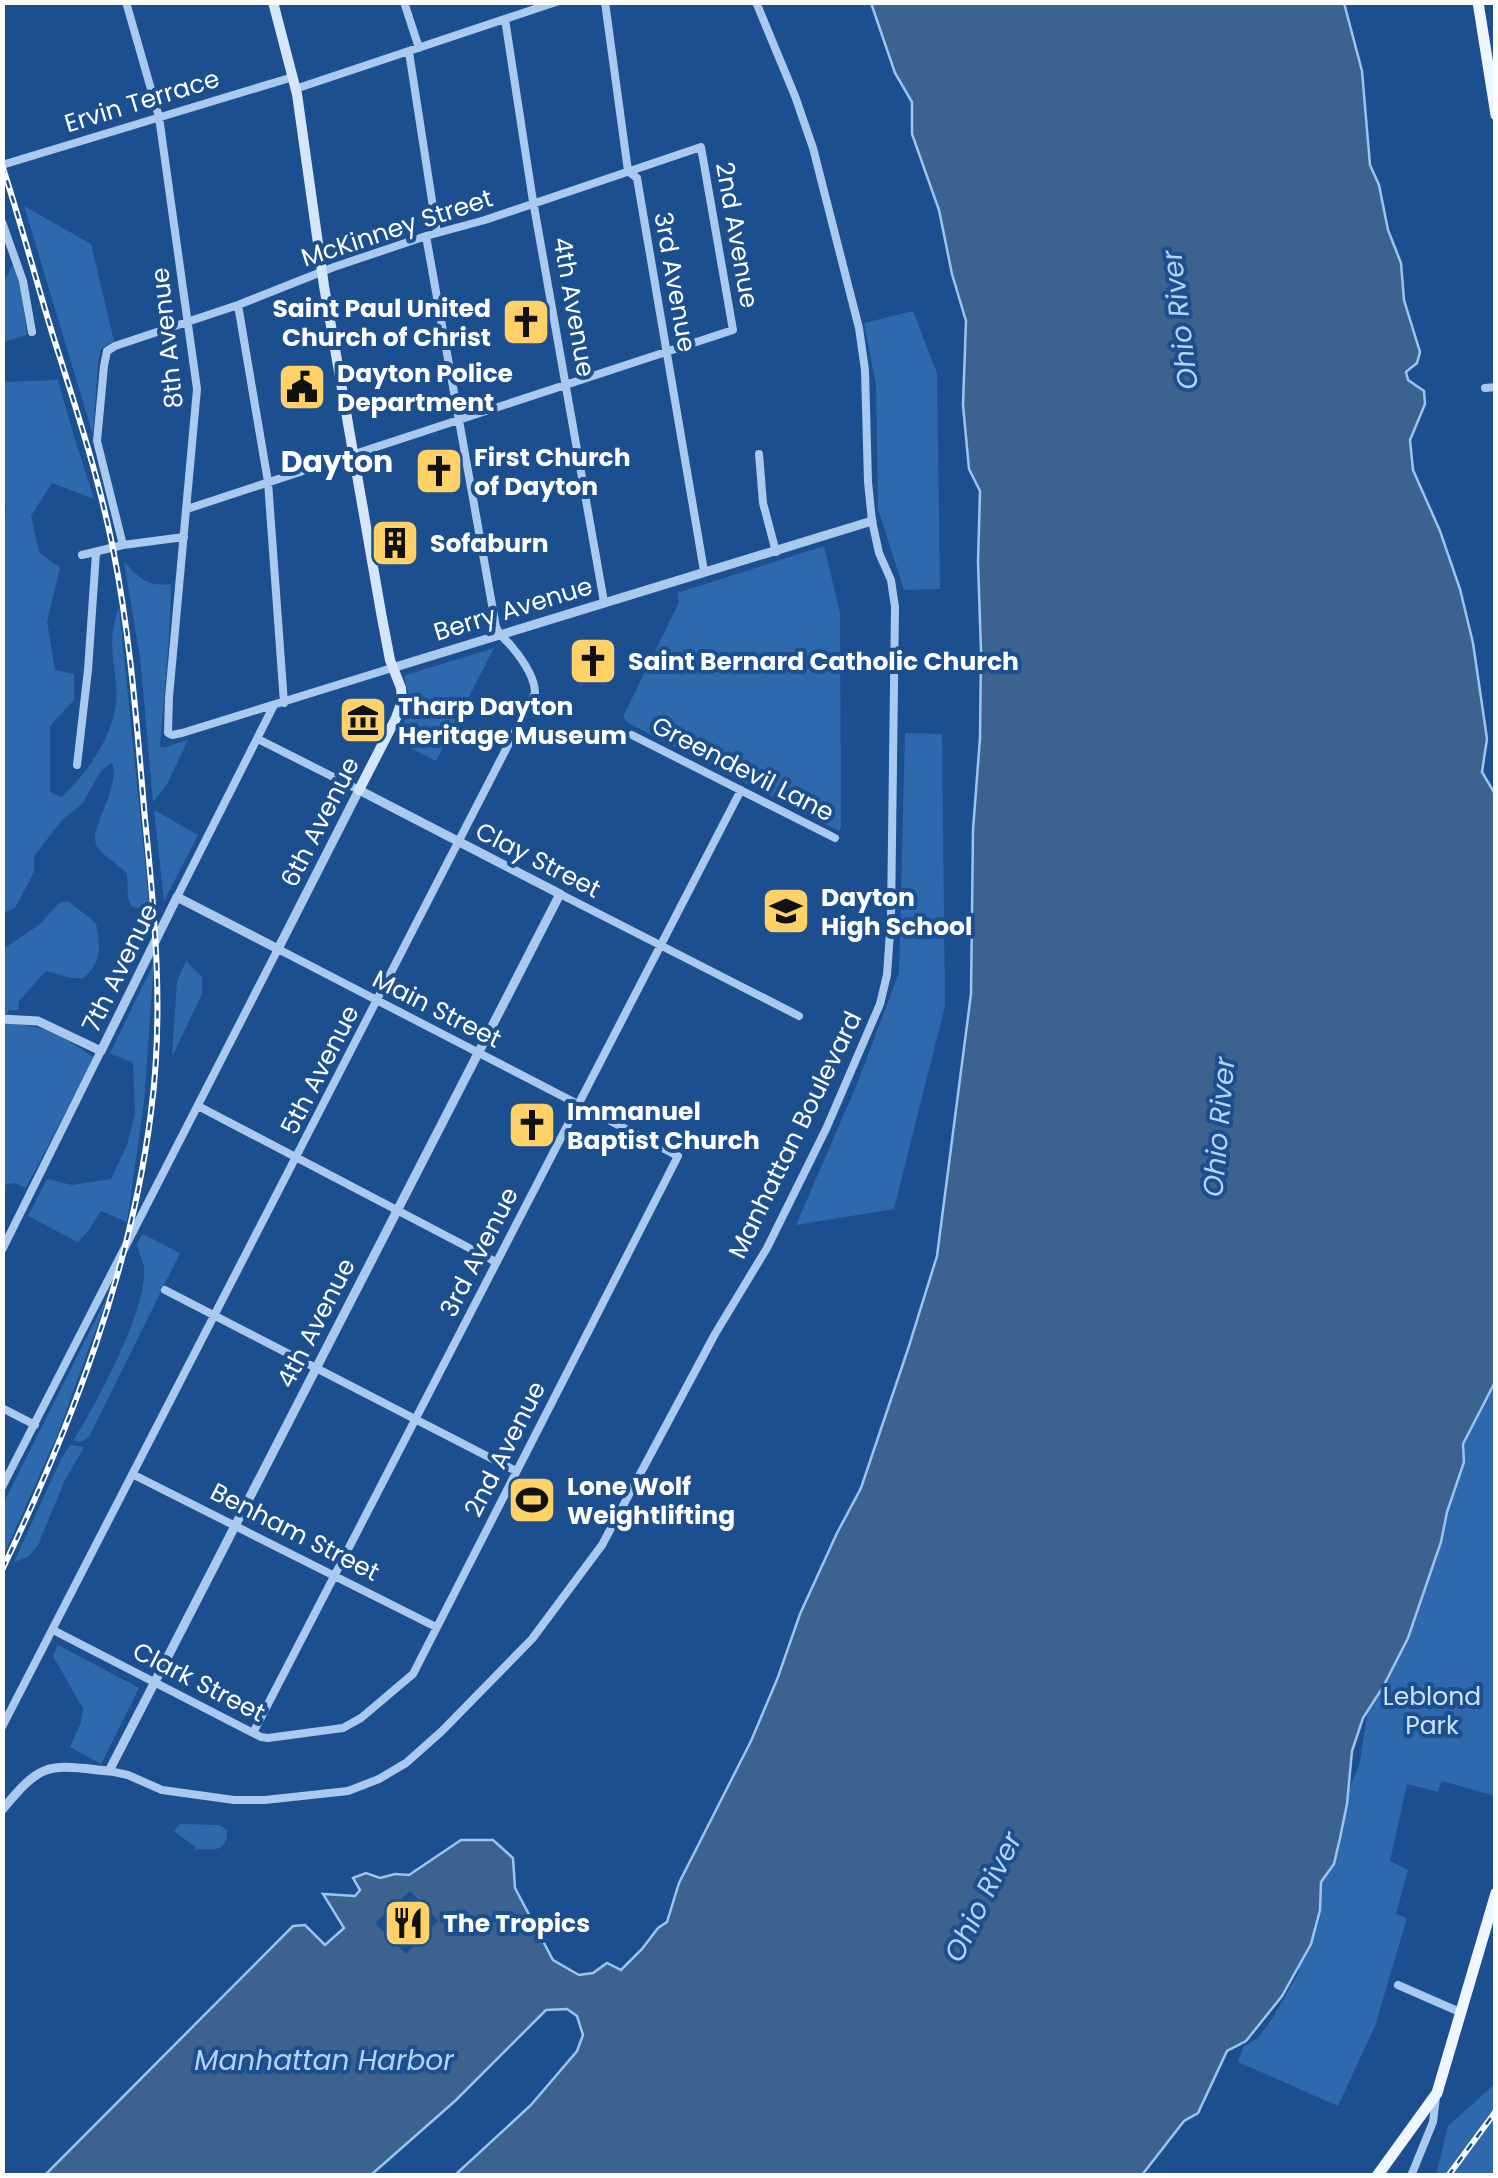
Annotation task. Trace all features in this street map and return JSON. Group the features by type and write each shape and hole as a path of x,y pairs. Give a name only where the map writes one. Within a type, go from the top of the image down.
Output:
{"main road":[{"name":"6th Avenue","path":"273,2 294,83 354,454 392,668 401,688 399,710 359,790"},
{"path":"1478,2 1496,116"},
{"path":"1377,2176 1437,2093 1496,1893"}],"street":[{"name":"8th Avenue","path":"126,2 159,117 197,389 168,733"},
{"path":"404,2 414,50 437,233"},
{"path":"512,2 516,16"},
{"name":"Ervin Terrace","path":"2,165 159,117 414,50 556,2"},
{"name":"3rd Avenue","path":"605,2 628,171 637,178 704,571"},
{"name":"Manhattan Boulevard","path":"109,1771 128,1774 162,1790 234,1800 348,1791 406,1764 459,1715 520,1652 602,1546 715,1334 767,1248 826,1129 880,1004 887,976 891,918 895,607 891,580 879,553 872,521 865,370 858,328 813,148 756,2"},
{"name":"4th Avenue","path":"505,19 604,602"},
{"name":"McKinney Street","path":"124,545 97,442 107,351 323,271 701,147"},
{"name":"2nd Avenue","path":"667,352 733,330 701,147"},
{"path":"2,222 23,281 32,332"},
{"name":"5th Avenue","path":"2,1727 535,694 527,671 496,627 426,236"},
{"path":"238,305 268,482 279,704"},
{"path":"187,508 667,352"},
{"path":"1485,388 1496,386"},
{"path":"759,454 763,503 776,552"},
{"name":"Berry Avenue","path":"168,733 182,733 279,704 872,521"},
{"path":"82,555 184,537"},
{"path":"77,765 96,553"},
{"name":"7th Avenue","path":"2,1250 177,896 279,704"},
{"name":"Greendevil Lane","path":"632,735 835,838"},
{"name":"Clay Street","path":"258,738 799,1016"},
{"name":"6th Avenue","path":"2,1487 359,790"},
{"name":"3rd Avenue","path":"252,1733 740,790"},
{"name":"4th Avenue","path":"109,1771 560,894"},
{"name":"Main Street","path":"177,896 678,1156"},
{"path":"2,1019 38,1021 102,1051"},
{"path":"198,1106 496,1262"},
{"name":"2nd Avenue","path":"335,1729 361,1718 412,1674 678,1156"},
{"path":"165,1290 516,1472"},
{"path":"2,1408 34,1425"},
{"name":"Benham Street","path":"134,1475 436,1627"},
{"name":"Clark Street","path":"53,1630 252,1733 268,1738 335,1729"},
{"path":"2,1810 25,1784 46,1769 60,1766 109,1771"},
{"path":"1398,1986 1462,2014"},
{"path":"1411,2176 1433,2122 1437,2093"}],"green space":[{"path":"24,206 91,244 114,341 101,349 93,435"},
{"path":"14,263 27,335 3,342 3,284"},
{"path":"913,311 937,373 940,589 904,590 878,509 876,385 864,323"},
{"path":"58,380 94,499 52,483 31,516 39,552 60,568 47,621 55,670 74,674 74,700 50,726 50,792 62,797 73,786 93,761 114,716 112,637 119,607 150,912 131,906 127,874 100,850 95,839 112,785 112,762 101,771 82,804 62,820 34,856 34,872 15,908 3,913 3,382"},
{"path":"824,546 840,613 839,831 623,717 679,602 677,593"},
{"path":"124,562 144,580 171,584 160,745 162,748 188,740 166,786 153,802 140,657"},
{"path":"494,648 436,761 395,740 412,706 406,675"},
{"path":"905,733 942,734 945,1006 894,1209 796,1225 857,1084 899,973"},
{"path":"154,810 198,835 164,901"},
{"path":"68,901 96,923 99,946 94,965 84,978 46,971 19,1001 18,1010 3,1014 3,949 39,925 59,903"},
{"path":"186,961 202,977 202,994 172,1057 177,981"},
{"path":"154,963 144,1102 127,1222 101,1211 78,1242 28,1216 47,1179 72,1185 111,1179 127,1145 135,1114 133,1063 110,1053"},
{"path":"3,1024 51,1032 94,1058 26,1188 14,1183 3,1185"},
{"path":"143,1234 180,1253 89,1437 73,1441 130,1330 143,1284 144,1267 137,1244"},
{"path":"109,1293 57,1436 3,1557 3,1504"},
{"name":"Leblond Park","path":"1495,1345 1495,1796 1442,1781 1438,1792 1407,1784 1390,1861 1408,1870 1396,1914 1407,1918 1375,2026 1338,2106 1238,2062 1244,2046 1258,2038 1272,2019 1300,1970 1275,1959 1359,1766 1371,1692"},
{"path":"70,1445 84,1447 64,1482 38,1545 28,1557 14,1562 61,1459"},
{"path":"58,1645 139,1688 101,1764 70,1747 83,1709 53,1656"},
{"path":"180,1824 220,1825 227,1830 224,1844 217,1849 195,1850 174,1831"},
{"path":"1495,2084 1495,2175 1436,2175 1448,2126"}],"water":[{"path":"871,3 1344,3 1362,71 1370,165 1401,263 1404,300 1420,352 1417,363 1406,372 1408,380 1424,391 1425,404 1410,440 1413,470 1460,589 1473,643 1487,739 1482,772 1495,794 1496,1380 1463,1444 1464,1462 1408,1638 1363,1718 1352,1751 1340,1838 1334,1864 1321,1882 1320,1910 1311,1944 1282,1996 1246,2041 1227,2051 1198,2113 1184,2121 1142,2175 455,2175 531,2105 577,2051 583,2035 577,2016 567,2009 546,2010 455,2101 371,2175 44,2176 293,1926 305,1925 325,1945 344,1928 323,1894 355,1896 360,1890 353,1878 366,1873 380,1878 409,1875 461,1840 493,1840 513,1858 515,1888 553,1960 579,1975 593,1973 607,1963 621,1970 667,1922 679,1883 751,1741 800,1614 861,1488 937,1256 971,994 981,652 980,491 969,469 963,405 966,321 939,210 912,134 912,102 895,73"}],"pier":[{"name":"The Tropics","path":"410,1891 438,1921 406,1954 375,1923"}],"railway":[{"path":"2,165 86,443 113,549 136,718 157,966 155,1075 142,1172 129,1231 74,1404 2,1570"},
{"path":"1448,2176 1496,2111"}],"place":[{"name":"Saint Paul United Church of Christ","path":"526,322"},
{"name":"Dayton Police Department","path":"302,387"},
{"name":"First Church of Dayton","path":"439,471"},
{"name":"Sofaburn","path":"395,543"},
{"name":"Saint Bernard Catholic Church","path":"593,661"},
{"name":"Tharp Dayton Heritage Museum","path":"363,720"},
{"name":"Dayton High School","path":"786,911"},
{"name":"Immanuel Baptist Church","path":"532,1125"},
{"name":"Lone Wolf Weightlifting","path":"532,1500"},
{"name":"The Tropics","path":"408,1923"}],"district":[{"name":"Dayton","path":"337,461"}],"water label":[{"name":"Ohio River","path":"1180,320"},
{"name":"Ohio River","path":"1219,1127"},
{"name":"Ohio River","path":"983,1897"},
{"name":"Manhattan Harbor","path":"324,2060"}]}
